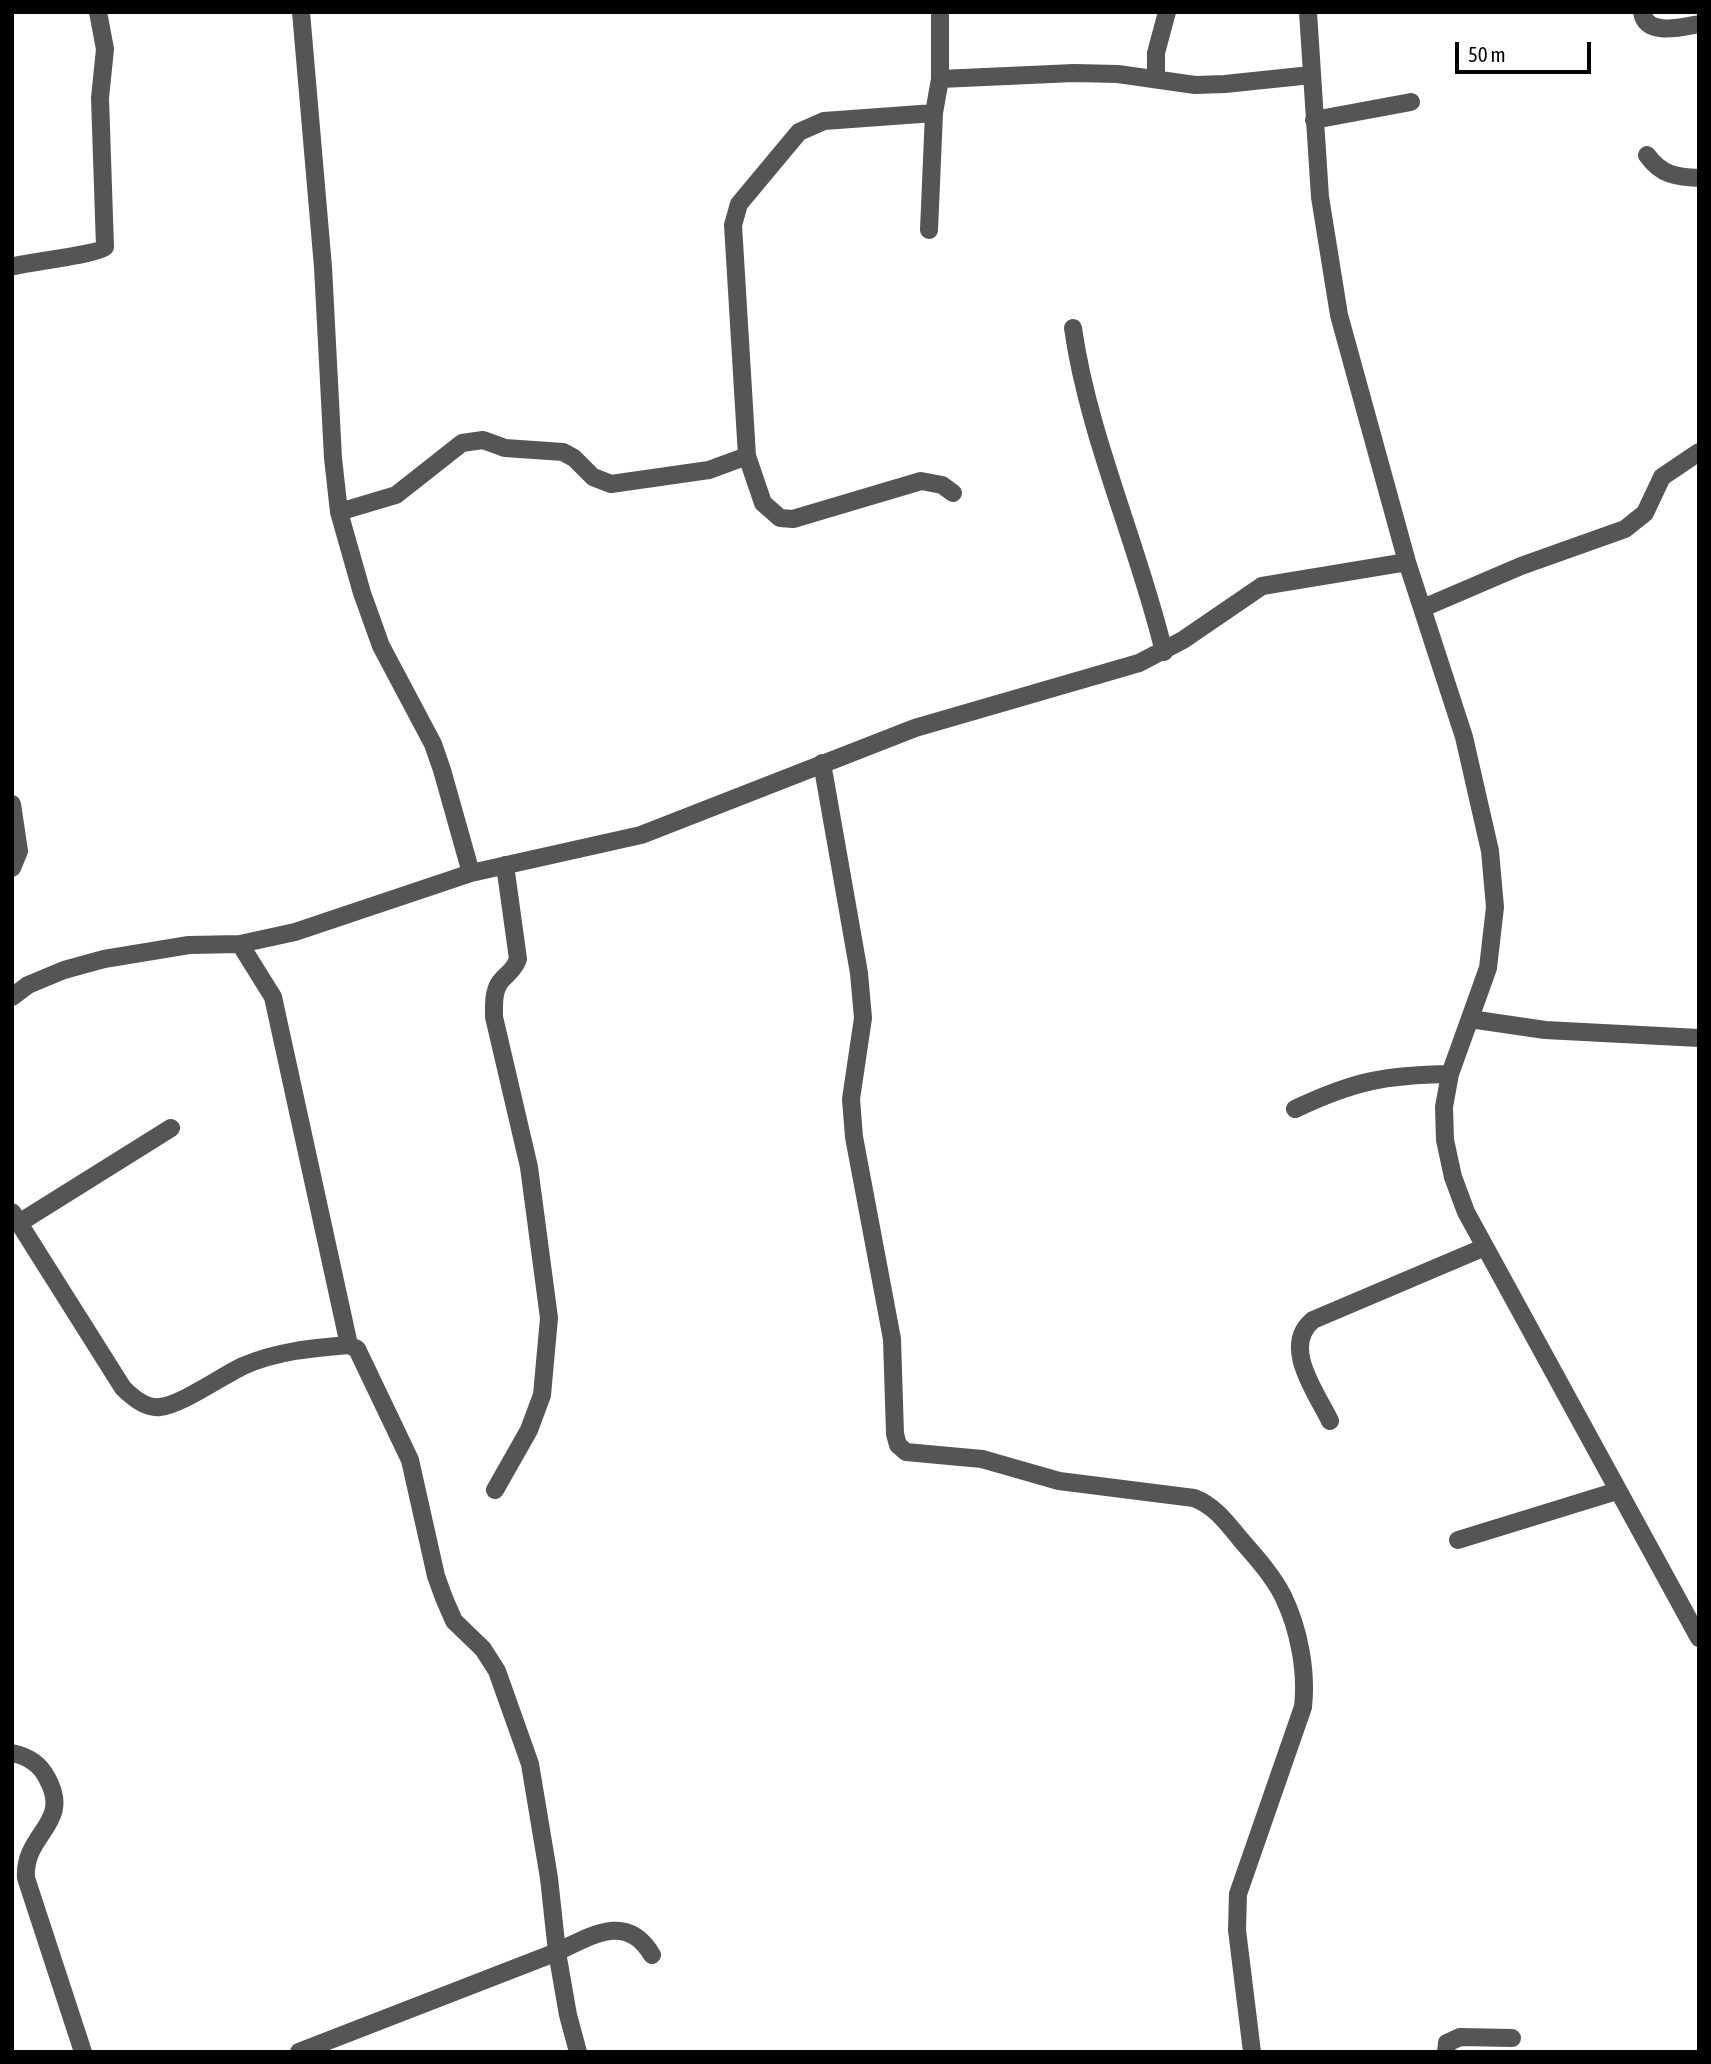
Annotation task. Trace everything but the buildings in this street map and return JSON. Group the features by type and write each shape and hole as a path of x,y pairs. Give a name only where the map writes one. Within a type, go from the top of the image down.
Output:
{"street":[{"path":"15,266 57,256 94,254 105,247 100,98 106,49 98,12"},
{"path":"301,12 326,300 333,458 339,512 362,593 382,646 433,744 471,873"},
{"path":"929,230 934,113 940,79 940,12"},
{"path":"1156,79 1156,53 1167,12"},
{"path":"1308,12 1320,197 1339,315 1407,562 1464,737 1494,880 1494,936 1488,968 1450,1074 1444,1107 1445,1140 1452,1177 1466,1212 1699,1638"},
{"path":"1642,12 1643,18 1651,26 1675,29 1699,24"},
{"path":"940,79 1074,73 1156,79 1195,85 1225,85 1311,75"},
{"path":"1314,120 1410,102"},
{"path":"934,113 824,121 811,125 799,132 739,204 733,225 747,456 763,503 780,518 793,519 921,481 933,481 953,493"},
{"path":"1647,155 1663,172 1674,176 1699,178"},
{"path":"1073,328 1080,374 1149,589 1164,652"},
{"path":"339,512 396,495 462,443 473,439 505,447 563,452 574,457 593,477 611,484 709,470 747,456"},
{"path":"1423,608 1521,566 1625,529 1645,513 1662,477 1699,452"},
{"path":"12,997 28,985 64,970 189,945 240,944 295,932 471,873 640,835 915,728 1139,663 1164,652 1262,586 1407,562"},
{"path":"822,763 859,973 863,1018 851,1099 854,1137 875,1234 892,1339 895,1434 898,1445 906,1452 982,1459 1059,1481 1194,1498 1205,1502 1218,1512 1264,1567 1283,1597 1303,1664 1305,1685 1303,1707 1238,1894 1236,1920 1252,2052"},
{"path":"12,804 19,851 12,868"},
{"path":"495,1490 529,1430 542,1395 549,1318 528,1167 494,1017 494,996 500,982 514,971 518,959 505,865"},
{"path":"240,944 273,997 349,1345"},
{"path":"1470,1019 1545,1030 1699,1038"},
{"path":"1295,1109 1328,1093 1372,1080 1395,1075 1450,1074"},
{"path":"171,1128 16,1218 123,1388 134,1399 149,1405 160,1408 244,1366 278,1354 349,1345 357,1349 404,1445 444,1598 454,1621 483,1649 497,1671 530,1764 549,1878 556,1952 578,2052"},
{"path":"1330,1421 1300,1357 1300,1337 1304,1327 1313,1320 1485,1247"},
{"path":"1458,1540 1617,1491"},
{"path":"12,1753 33,1761 45,1773 57,1799 53,1817 25,1862 26,1878 83,2052"},
{"path":"299,2052 602,1932 621,1930 639,1937 652,1955"},
{"path":"1446,2052 1447,2043 1460,2037 1512,2038"}]}
